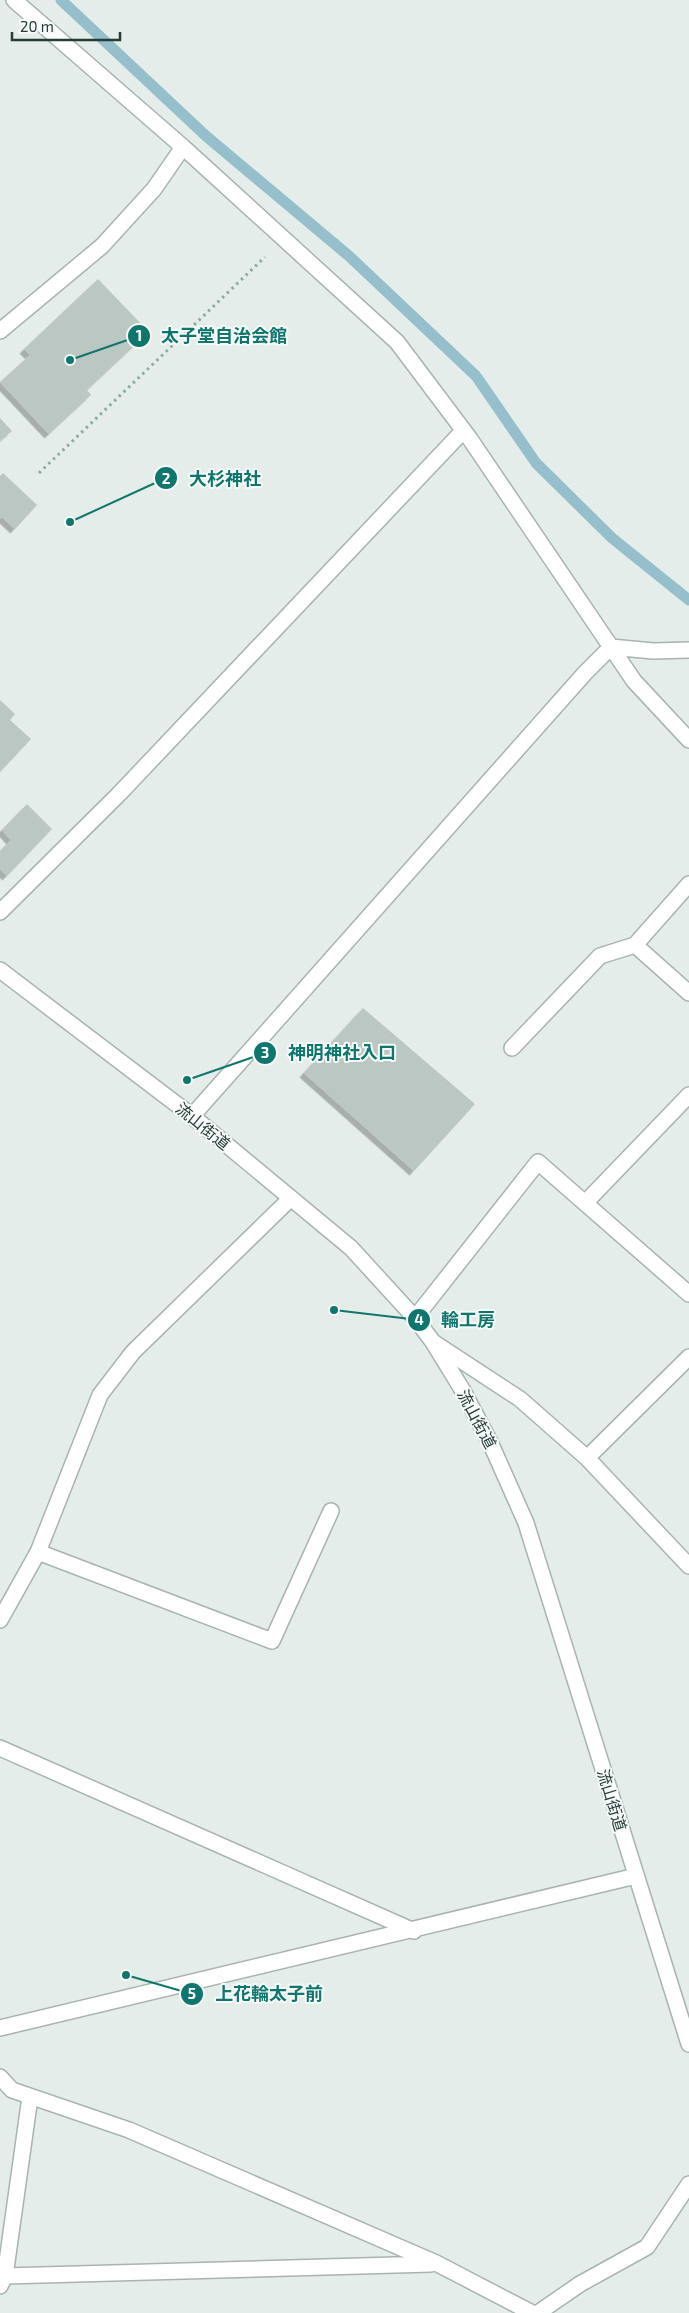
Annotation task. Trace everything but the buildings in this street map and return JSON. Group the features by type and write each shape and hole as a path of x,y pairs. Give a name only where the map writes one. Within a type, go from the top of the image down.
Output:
{"street":[{"path":"14,0 182,147 397,342 463,431 634,682 689,740"},
{"path":"0,331 102,246 154,190 182,147"},
{"path":"0,912 119,794 463,431"},
{"path":"611,647 653,651 689,650"},
{"path":"192,1116 585,673 611,647"},
{"path":"512,1048 600,956 635,945 689,884"},
{"path":"635,945 689,993"},
{"name":"流山街道","path":"0,970 192,1116 351,1248 415,1318 433,1342 463,1390 490,1442 526,1523 689,2044"},
{"path":"586,1202 689,1095"},
{"path":"415,1318 538,1162 689,1294"},
{"path":"0,1620 38,1552 100,1395 133,1352 290,1199"},
{"path":"433,1342 520,1399 587,1458 688,1564"},
{"path":"587,1458 689,1357"},
{"path":"38,1552 272,1641 331,1511"},
{"path":"0,1748 414,1931"},
{"path":"0,2028 414,1931 636,1876"},
{"path":"0,2077 12,2090 129,2130 436,2264 532,2313"},
{"path":"30,2097 3,2281 436,2264"},
{"path":"538,2313 580,2284 647,2247 689,2184"}],"path":[{"path":"39,473 252,271 282,238"}],"waterway":[{"path":"61,0 206,136 349,256 476,376 536,463 612,538 689,600"}],"place":[{"name":"太子堂自治会館","path":"70,360"},
{"name":"大杉神社","path":"70,522"},
{"name":"神明神社入口","path":"187,1080"},
{"name":"輪工房","path":"334,1310"},
{"name":"上花輪太子前","path":"126,1975"}]}
